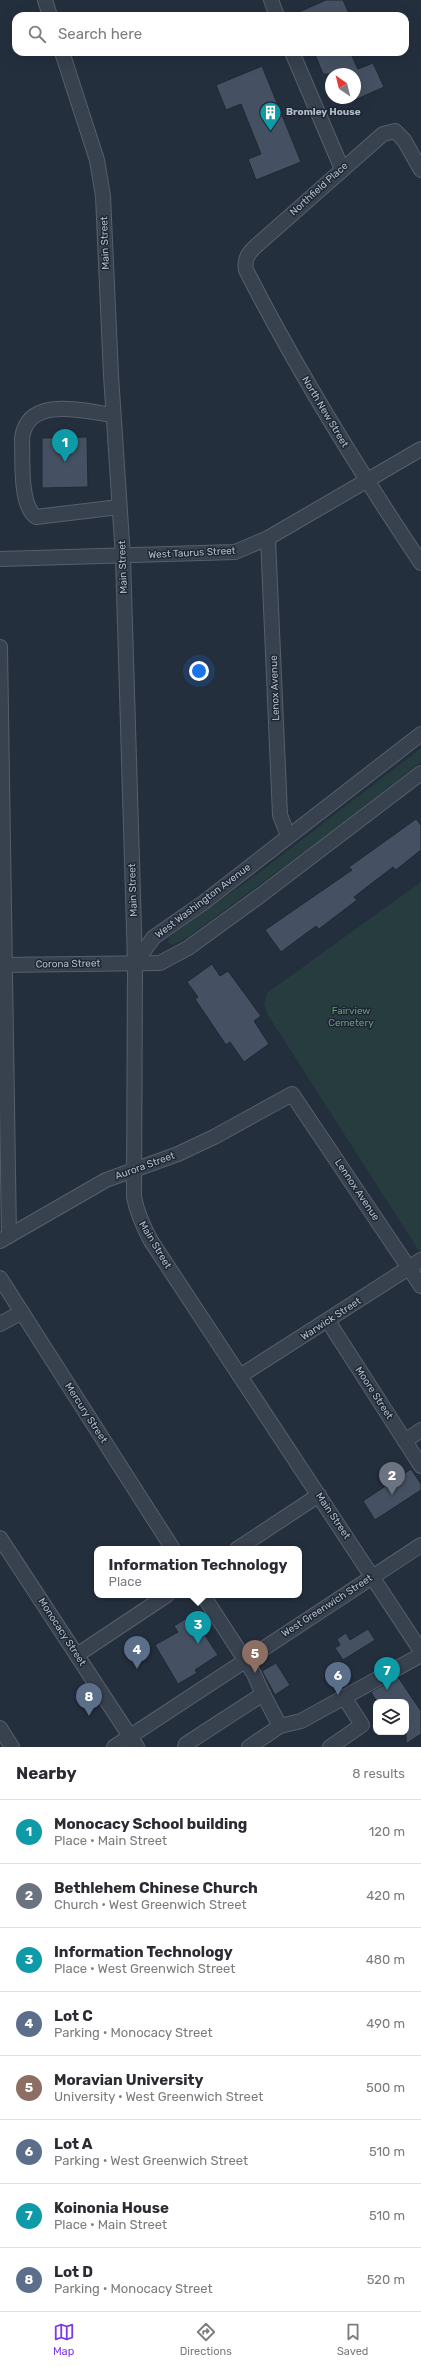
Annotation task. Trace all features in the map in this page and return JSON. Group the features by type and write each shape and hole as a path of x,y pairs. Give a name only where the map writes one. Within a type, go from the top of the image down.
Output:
{"street":[{"path":"45,0 49,12"},
{"path":"271,0 276,12"},
{"name":"Main Street","path":"63,56 97,160 103,196 113,415 123,557 135,963 134,1197 140,1220 151,1241 421,1651"},
{"path":"294,56 342,169"},
{"name":"Northfield Place","path":"247,255 382,134 395,131 404,140 421,170"},
{"name":"North New Street","path":"247,255 245,263 246,270 288,350 366,480 421,563"},
{"path":"113,415 71,409 49,410 34,416 24,429 22,438 25,496 29,509 36,517 119,507"},
{"name":"West Taurus Street","path":"0,559 123,557 235,552 268,538 421,449"},
{"name":"Lenox Avenue","path":"268,538 280,815 288,836"},
{"path":"0,647 5,1239"},
{"name":"West Washington Avenue","path":"135,963 154,937 203,902 421,734"},
{"path":"135,963 160,964 188,948 266,891 421,772"},
{"name":"Corona Street","path":"2,965 135,963"},
{"name":"Aurora Street","path":"5,1239 106,1180 135,1171 214,1137 292,1094"},
{"name":"Lennox Avenue","path":"292,1094 421,1286"},
{"name":"Warwick Street","path":"240,1376 421,1260"},
{"name":"Mercury Street","path":"0,1278 171,1546"},
{"path":"0,1324 22,1312"},
{"name":"Moore Street","path":"328,1321 421,1466"},
{"path":"405,1441 421,1430"},
{"path":"242,1546 319,1495"},
{"name":"Monocacy Street","path":"0,1538 133,1742"},
{"name":"West Greenwich Street","path":"114,1747 133,1742 245,1659 421,1545"},
{"path":"77,1655 162,1598"},
{"path":"205,1598 245,1659 280,1726"},
{"path":"249,1747 264,1743 280,1726 301,1721 421,1655"},
{"path":"185,1747 186,1744 263,1694"},
{"path":"330,1747 362,1725 344,1697"},
{"path":"0,1728 12,1747"}],"green space":[{"path":"421,748 421,762 310,848 182,941 171,945 168,942 169,937 256,875"},
{"name":"Fairview Cemetery","path":"421,882 421,1254 268,1015 264,1004 267,993"}],"building":[{"path":"326,0 343,0 348,12 299,12"},
{"path":"316,56 352,56 358,68 325,68 325,74 323,74"},
{"path":"373,63 384,87 361,97 360,68"},
{"name":"Bromley House","path":"262,66 301,162 256,180 248,159 261,154 241,104 226,110 216,85"},
{"path":"87,437 88,487 42,488 42,438"},
{"path":"416,819 421,825 421,850 396,870 393,867 354,897 357,900 319,929 316,926 281,952 265,930 352,870 349,867"},
{"path":"212,964 220,976 228,971 261,1016 254,1021 269,1044 244,1062 230,1042 226,1045 195,999 198,997 187,982"},
{"path":"411,1469 421,1484 421,1490 375,1520 363,1501"},
{"path":"185,1619 194,1632 200,1628 218,1655 195,1670 197,1673 178,1684 155,1645 178,1632 174,1626"},
{"path":"368,1629 375,1640 343,1660 335,1648 340,1645 337,1639 346,1633 350,1640"},
{"path":"276,1663 290,1685 275,1695 262,1671"},
{"path":"398,1677 421,1711 421,1734 406,1744 406,1735 409,1735 409,1699 375,1699 371,1692"}],"place":[{"name":"Bromley House","path":"271,132"},
{"name":"Monocacy School building","path":"65,462"},
{"name":"Bethlehem Chinese Church","path":"392,1495"},
{"name":"Information Technology","path":"198,1644"},
{"name":"Lot C","path":"137,1669"},
{"name":"Moravian University","path":"255,1673"},
{"name":"Koinonia House","path":"387,1690"},
{"name":"Lot A","path":"338,1695"},
{"name":"Lot D","path":"89,1716"}]}
